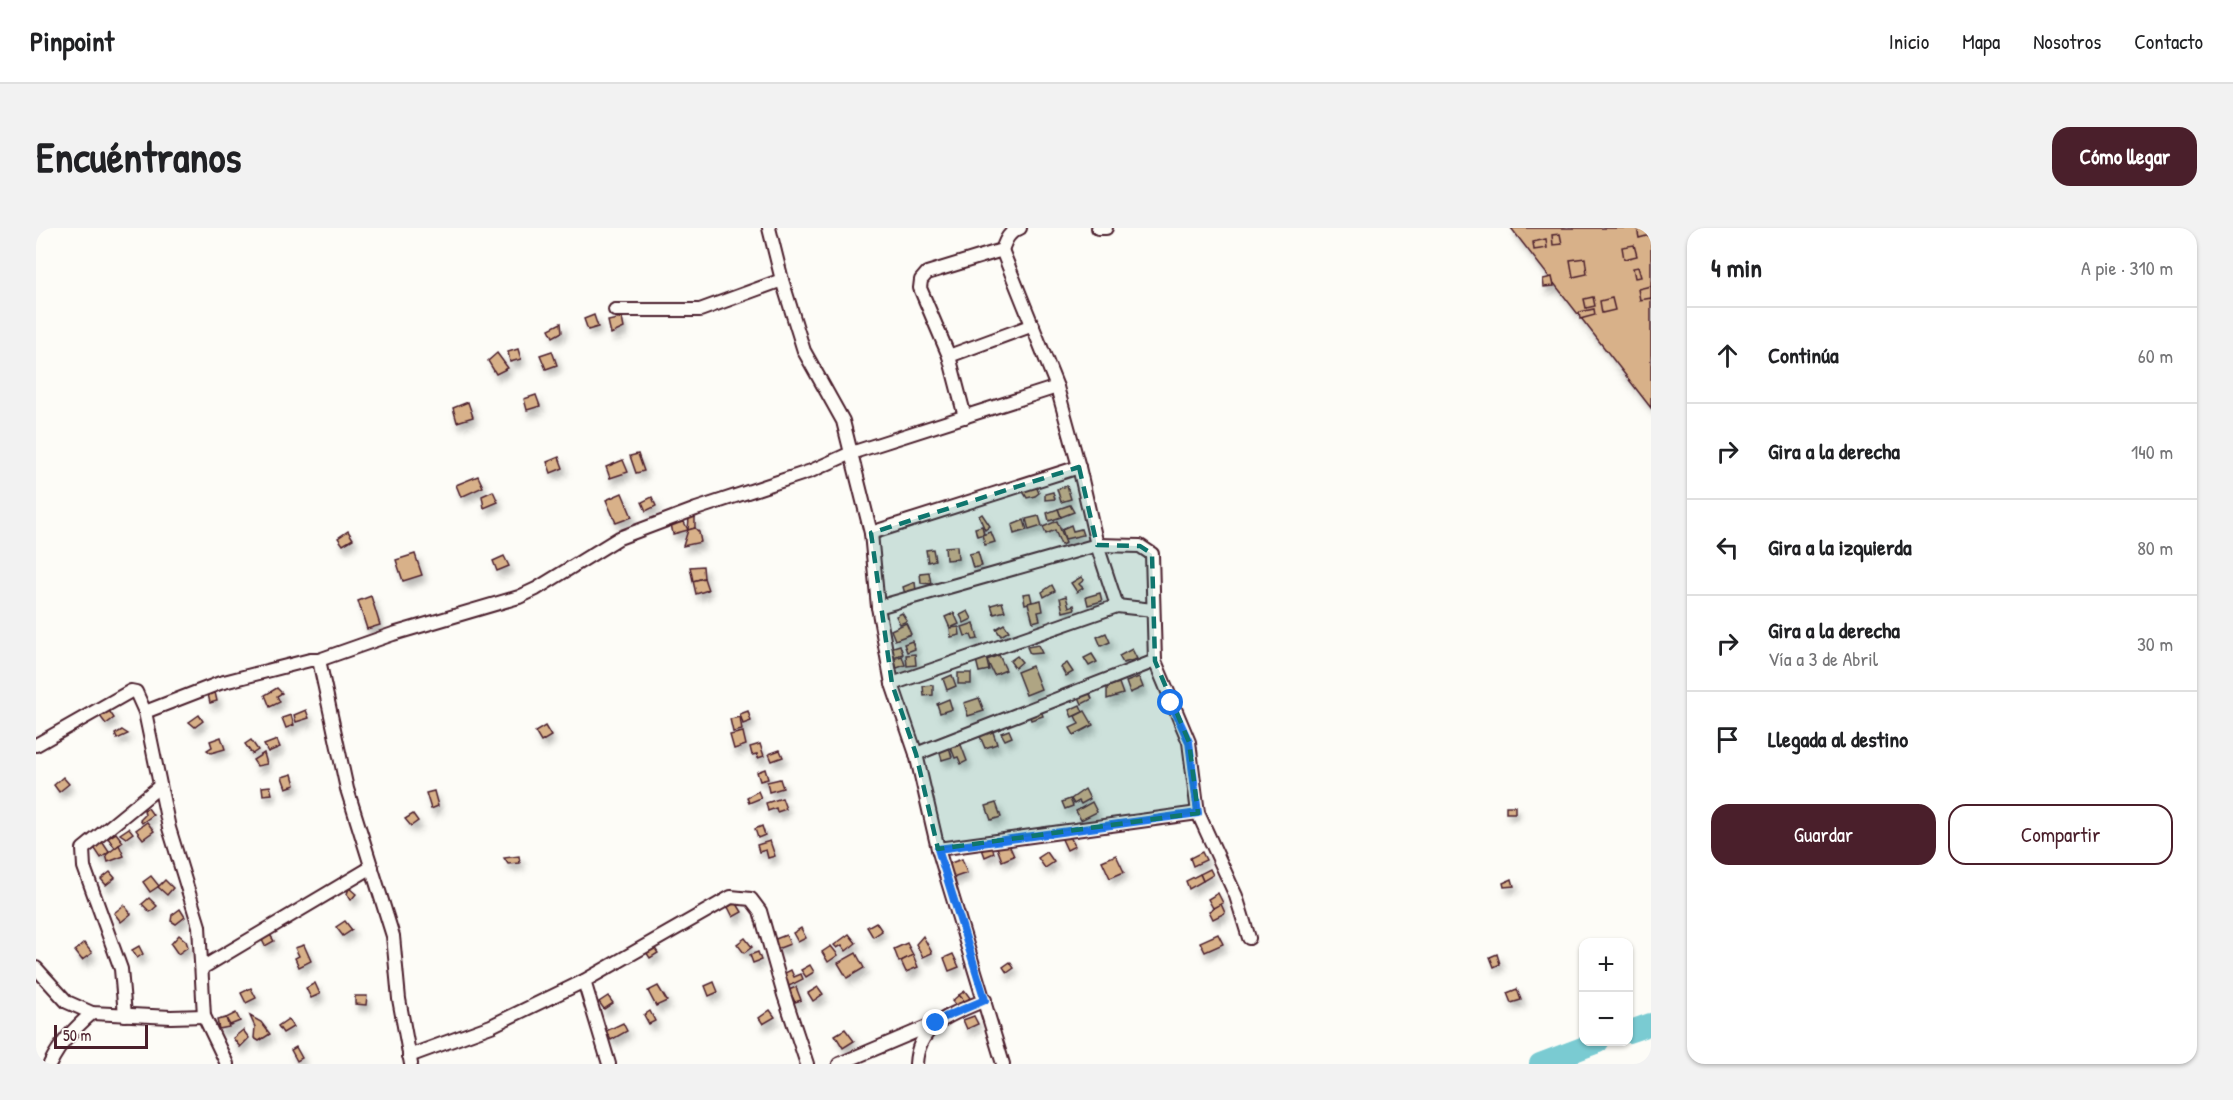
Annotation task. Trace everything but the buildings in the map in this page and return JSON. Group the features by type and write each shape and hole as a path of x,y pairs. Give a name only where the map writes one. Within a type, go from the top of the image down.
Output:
{"street":[{"path":"769,228 804,351 843,421 871,533 878,607 892,684 916,754 938,849 1003,1064"},
{"path":"1020,228 1013,230 1002,250 1057,387 1097,545 1117,606"},
{"path":"1098,228 1106,228"},
{"path":"965,417 949,356 920,288 921,280 927,273 1002,250"},
{"path":"615,310 700,310 782,280"},
{"path":"949,356 1034,325"},
{"path":"145,712 220,683 310,660 319,660 393,634 519,597 536,590 619,538 696,509 811,471 851,453 1057,387"},
{"path":"871,533 1079,467"},
{"path":"878,607 1097,545 1140,546 1152,554 1155,661 1189,742 1198,813 1236,896 1249,938"},
{"path":"892,684 1117,606 1154,610"},
{"path":"319,660 347,789 393,936 399,999 410,1060 491,1026 584,981 731,897 751,899 760,911 807,1064"},
{"path":"916,754 1155,661"},
{"path":"36,745 130,691 136,692 145,712 169,828 199,926 204,1016 227,1064"},
{"path":"125,1015 121,969 84,867 83,849 160,786"},
{"path":"938,849 1198,813"},
{"path":"202,968 372,867"},
{"path":"36,968 68,1002 92,1013 171,1017 204,1016"},
{"path":"584,981 609,1064"},
{"path":"916,1064 916,1053 931,1027 945,1017 985,1000"},
{"path":"50,1064 57,1048 92,1013"},
{"path":"839,1064 936,1023"}],"highlighted area":[{"path":"1079,467 1097,545 1140,546 1152,554 1155,661 1189,742 1198,813 938,849 916,754 892,684 871,533"}],"waterway":[{"path":"1633,1030 1651,1024"},
{"path":"1540,1064 1587,1046"}],"route":[{"path":"936,1023 985,1000 938,849 1198,813 1189,742 1171,703"}]}
